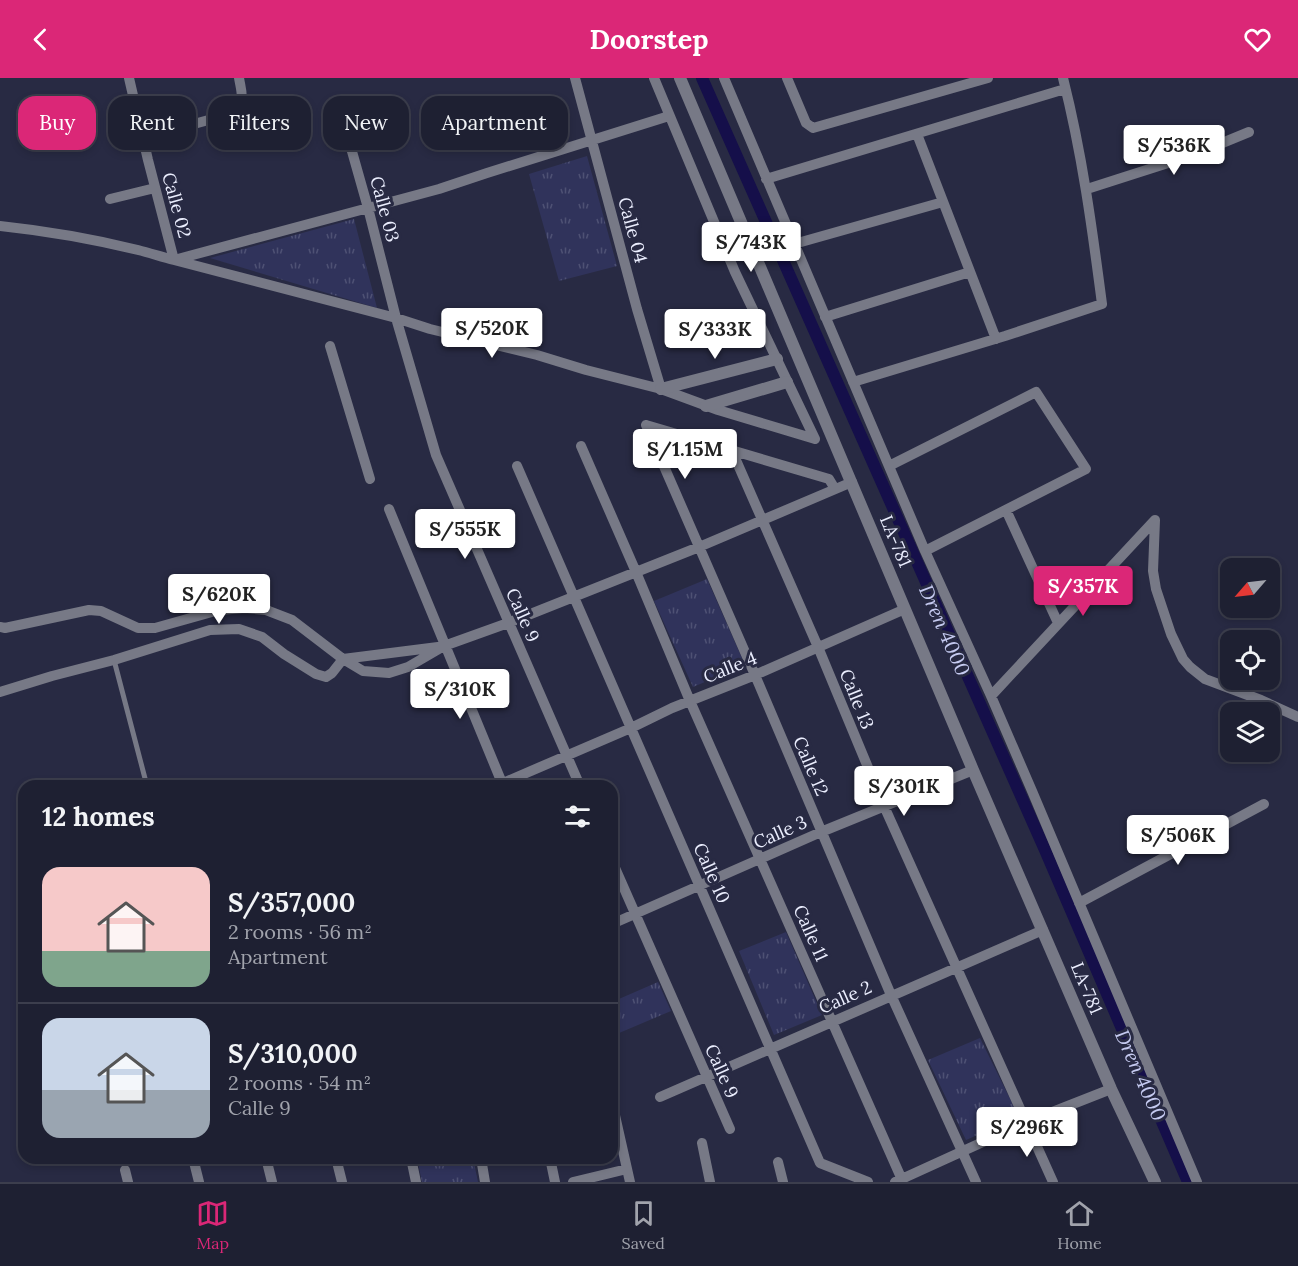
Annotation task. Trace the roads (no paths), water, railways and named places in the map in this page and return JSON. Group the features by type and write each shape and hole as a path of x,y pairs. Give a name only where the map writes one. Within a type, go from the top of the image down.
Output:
{"street":[{"name":"Calle 02","path":"129,78 133,96"},
{"path":"196,123 234,113 242,103 238,78"},
{"name":"Calle 04","path":"576,78 637,309 661,390"},
{"path":"0,226 87,239 141,251 430,329 537,355 661,390 815,439 735,272 654,78"},
{"name":"LA-781","path":"680,78 973,770 1111,1089 1155,1182"},
{"path":"724,78 925,551 991,696 1197,1182"},
{"path":"787,78 806,123 813,128 988,78"},
{"path":"766,179 917,134 1064,83 1087,189 1102,304 853,382"},
{"path":"174,260 439,189 669,116"},
{"path":"1087,189 1193,155 1249,132"},
{"path":"917,134 996,339"},
{"name":"Calle 02","path":"146,150 174,260"},
{"name":"Calle 03","path":"352,150 396,318"},
{"path":"110,199 155,188"},
{"path":"794,244 943,202"},
{"path":"825,317 970,272"},
{"name":"Calle 9","path":"396,318 436,455 577,780"},
{"path":"330,346 370,479"},
{"path":"661,390 777,359"},
{"path":"706,406 787,382"},
{"path":"889,466 1036,392 1086,469 925,551"},
{"name":"Calle 12","path":"732,451 646,425 891,995 976,1182"},
{"name":"Calle 11","path":"581,446 900,1181"},
{"path":"732,451 830,479 835,489"},
{"name":"Calle 13","path":"732,451 818,647 884,806 1053,1182"},
{"name":"Calle 10","path":"517,466 820,1163 868,1182"},
{"path":"0,627 5,628 89,610 101,611 138,628 154,628 219,610 245,608 266,610 292,620 342,659 363,671 389,673 408,667 444,646 699,547 852,482"},
{"path":"389,509 497,780"},
{"path":"1006,510 1058,623"},
{"path":"991,696 1155,520 1153,571 1156,589 1171,634 1183,659 1205,679 1298,717"},
{"name":"Calle 4","path":"510,780 905,609"},
{"path":"0,692 210,630 239,629 262,637 316,674 326,677 332,673 342,659 444,646"},
{"name":"Calle 3","path":"618,921 820,832 973,770"},
{"path":"1079,903 1264,804"},
{"name":"Calle 9","path":"618,875 729,1129"},
{"name":"Calle 2","path":"660,1096 1043,930"},
{"path":"900,1181 1027,1122 1111,1089"},
{"path":"618,1129 630,1182"},
{"path":"702,1143 710,1182"},
{"path":"778,1162 783,1182"},
{"path":"194,1164 199,1182"},
{"path":"268,1164 272,1182"},
{"path":"338,1164 342,1182"},
{"path":"412,1164 416,1182"},
{"path":"482,1164 485,1182"},
{"path":"551,1164 555,1182"},
{"path":"573,1182 627,1169"},
{"path":"125,1170 128,1182"}],"lane":[{"path":"114,660 145,780"}],"waterway":[{"name":"Dren 4000","path":"702,78 1045,850 1188,1182"}]}
